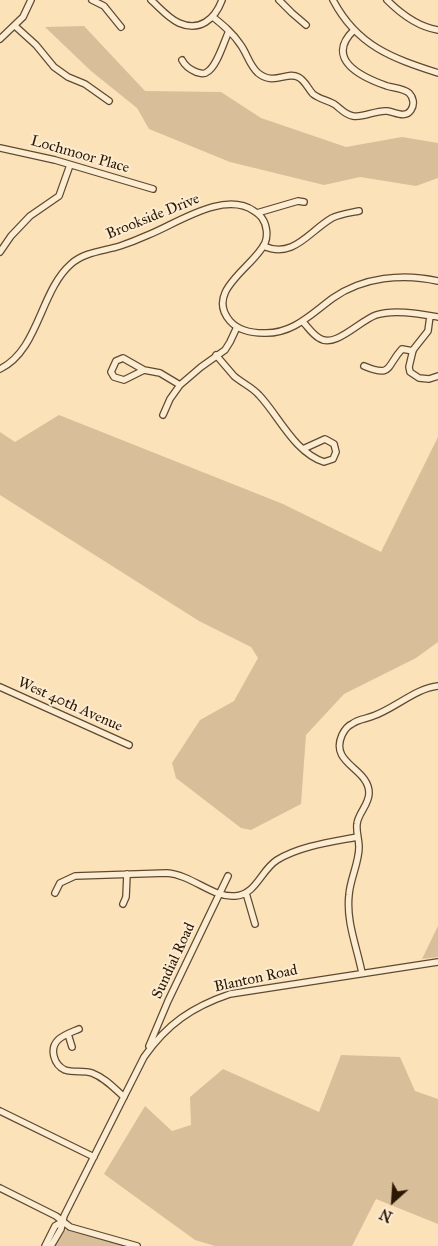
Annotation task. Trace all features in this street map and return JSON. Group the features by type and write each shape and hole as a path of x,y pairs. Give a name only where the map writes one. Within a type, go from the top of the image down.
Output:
{"street":[{"path":"0,39 23,17 31,0"},
{"path":"92,0 104,6 121,26"},
{"path":"151,0 170,18 180,24 197,26 213,17 218,11 222,0"},
{"path":"279,0 306,25"},
{"path":"333,0 354,30 370,44 404,62 438,73"},
{"path":"387,0 398,10 420,24 438,30"},
{"path":"213,17 240,43 254,68 266,77 277,79 292,76 299,77 317,97 332,103 350,116 382,111 400,115 408,114 413,104 412,97 408,92 363,75 353,69 347,62 344,55 344,42 354,30"},
{"path":"15,26 36,45 58,71 86,84 109,100"},
{"path":"182,60 186,67 199,73 207,73 229,31"},
{"name":"Lochmoor Place","path":"0,148 25,152 153,189"},
{"path":"0,252 11,236 30,216 59,196 70,165"},
{"path":"257,213 298,201 304,202"},
{"name":"Brookside Drive","path":"0,369 10,363 20,352 57,282 74,261 90,254 121,246 210,207 236,204 257,213"},
{"path":"263,246 275,250 289,249 332,218 341,214 359,212"},
{"path":"257,213 262,217 267,230 266,242 232,282 222,299 226,317 237,327 252,332 271,333 290,329 303,322 339,295 363,284 388,278 405,277 438,281"},
{"path":"303,322 318,338 329,342 377,315 399,314 438,317"},
{"path":"430,316 427,334 413,350 409,367 413,375 425,380 438,376"},
{"path":"163,415 170,399 180,385 216,355 225,350 237,327"},
{"path":"364,366 377,371 384,371 390,367 402,349 413,350"},
{"path":"216,355 236,377 258,394 303,449 324,462 333,459 336,452 334,444 325,439 303,449"},
{"path":"144,370 124,380 114,377 112,372 116,361 123,358 144,370 160,373 180,385"},
{"path":"362,974 348,913 351,881 359,846 357,820 365,807 369,791 367,782 343,758 340,745 344,731 351,724 373,716 424,690 438,686"},
{"name":"West 40th Avenue","path":"0,687 129,746"},
{"path":"55,893 60,882 75,876 177,874 220,894 235,896 246,893 254,888 265,871 277,860 307,848 357,837"},
{"path":"123,904 126,897 127,874"},
{"name":"Sundial Road","path":"144,1057 168,1001 228,876"},
{"path":"246,893 255,924"},
{"name":"Blanton Road","path":"62,1222 144,1057 168,1028 192,1011 214,999 251,990 438,962"},
{"path":"79,1029 57,1041 53,1056 60,1067 68,1071 85,1072 98,1076 124,1096"},
{"path":"68,1034 72,1047"},
{"path":"0,1111 94,1156"},
{"path":"0,1188 56,1216 70,1227 137,1246"},
{"path":"46,1246 55,1226 62,1222"},
{"path":"51,1246 61,1229 62,1222"}],"shaded area":[{"path":"84,26 145,91 221,92 261,118 346,147 402,137 438,143 438,178 416,186 360,177 324,185 230,162 149,129 137,108 91,71 45,27"},
{"path":"59,415 283,504 381,552 438,437 438,642 416,658 344,694 306,735 301,804 251,830 241,828 176,778 172,763 200,720 234,701 258,658 251,647 199,621 0,495 0,432 15,442"},
{"path":"438,926 438,957 422,959"},
{"path":"341,1055 400,1057 415,1091 438,1099 438,1224 376,1199 352,1246 215,1246 195,1240 104,1174 145,1106 172,1131 191,1125 190,1097 223,1069 319,1112"},
{"path":"66,1230 127,1246 53,1246 59,1234"}]}
